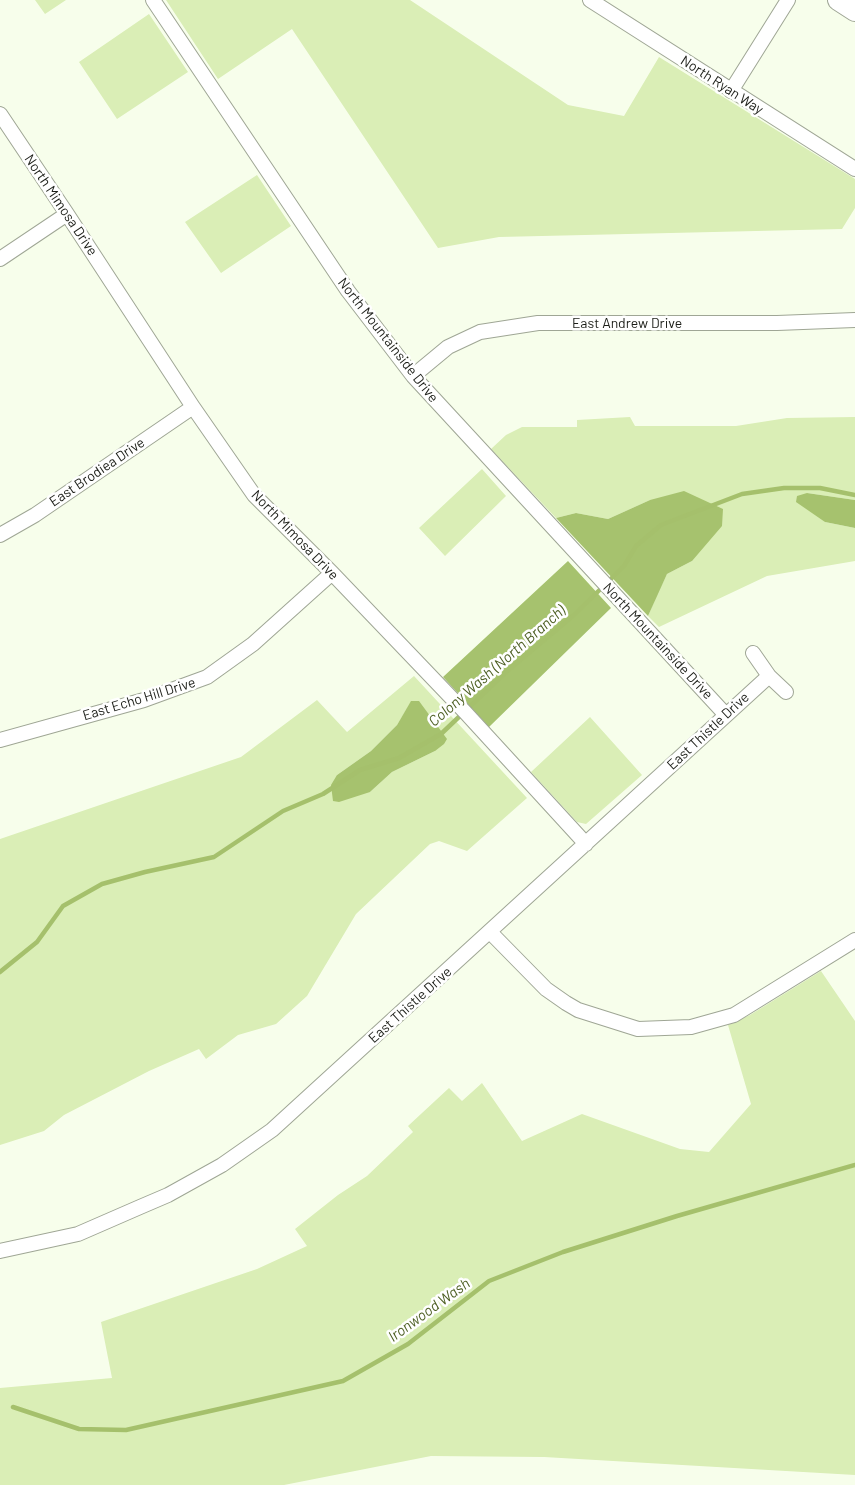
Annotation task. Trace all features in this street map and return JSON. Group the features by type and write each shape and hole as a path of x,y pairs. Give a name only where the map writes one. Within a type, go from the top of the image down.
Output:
{"main road":[{"path":"838,0 855,11"}],"street":[{"name":"North Mountainside Drive","path":"153,0 348,290 413,376 725,714"},
{"name":"North Ryan Way","path":"590,0 855,170"},
{"path":"731,91 788,0"},
{"name":"North Mimosa Drive","path":"0,114 193,407 254,495 332,573 465,712 586,844"},
{"path":"0,259 67,214"},
{"name":"East Andrew Drive","path":"413,376 448,347 480,332 538,323 777,323 855,320"},
{"name":"East Brodiea Drive","path":"0,535 35,515 193,407"},
{"name":"East Echo Hill Drive","path":"0,740 144,700 207,677 253,644 332,573"},
{"path":"753,653 768,676 786,692"},
{"name":"East Thistle Drive","path":"0,1252 78,1234 168,1195 222,1166 272,1130 768,676"},
{"path":"490,932 546,989 566,1003 578,1010 638,1030 691,1027 734,1015 855,940"}],"green space":[{"path":"35,0 66,0 45,14"},
{"path":"166,0 410,0 568,105 624,116 659,57 855,179 855,208 842,229 499,237 438,248 292,29 218,79"},
{"path":"149,14 188,72 117,119 79,62"},
{"path":"257,175 291,226 221,273 185,222"},
{"path":"630,417 635,426 736,426 787,418 855,417 855,500 807,493 825,522 855,528 855,561 767,576 659,627 648,616 667,574 692,561 650,500 608,519 576,513 556,518 491,449 506,435 522,427 577,427 577,420"},
{"path":"482,469 506,496 445,556 419,528"},
{"path":"684,491 723,509 722,526 692,561 667,574 648,616 556,518 576,513 608,519 650,500"},
{"path":"807,493 855,500 855,528 825,522 796,502 797,496"},
{"path":"568,561 611,608 489,727 443,677"},
{"path":"414,676 527,798 467,851 439,841 430,844 356,914 307,996 276,1024 238,1035 206,1059 199,1049 149,1071 64,1115 44,1131 0,1145 0,839 241,757 317,700 347,732","holes":["411,702 435,751 392,772 370,792 337,775 371,751 397,725"]},
{"path":"411,701 419,701 447,739 444,744 435,751 392,772 370,792 339,802 333,801 331,785 337,775 371,751 397,725"},
{"path":"590,717 642,775 586,824 577,822 531,772"},
{"path":"821,971 855,1021 855,1475 544,1457 431,1456 284,1485 0,1485 0,1388 112,1378 101,1322 257,1269 307,1246 295,1229 338,1195 367,1176 413,1132 408,1126 449,1088 462,1101 482,1083 522,1141 582,1114 680,1149 709,1152 751,1104 728,1025 750,1015"}],"waterway":[{"name":"Colony Wash (North Branch)","path":"0,972 37,942 63,906 102,884 145,872 214,857 283,811 323,794 360,770 399,758 441,734 505,673 574,615 624,566 636,546 661,525 742,494 784,488 820,488 855,495"},
{"name":"Ironwood Wash","path":"13,1407 79,1429 126,1430 343,1381 408,1344 489,1281 563,1252 677,1216 855,1165"}]}
